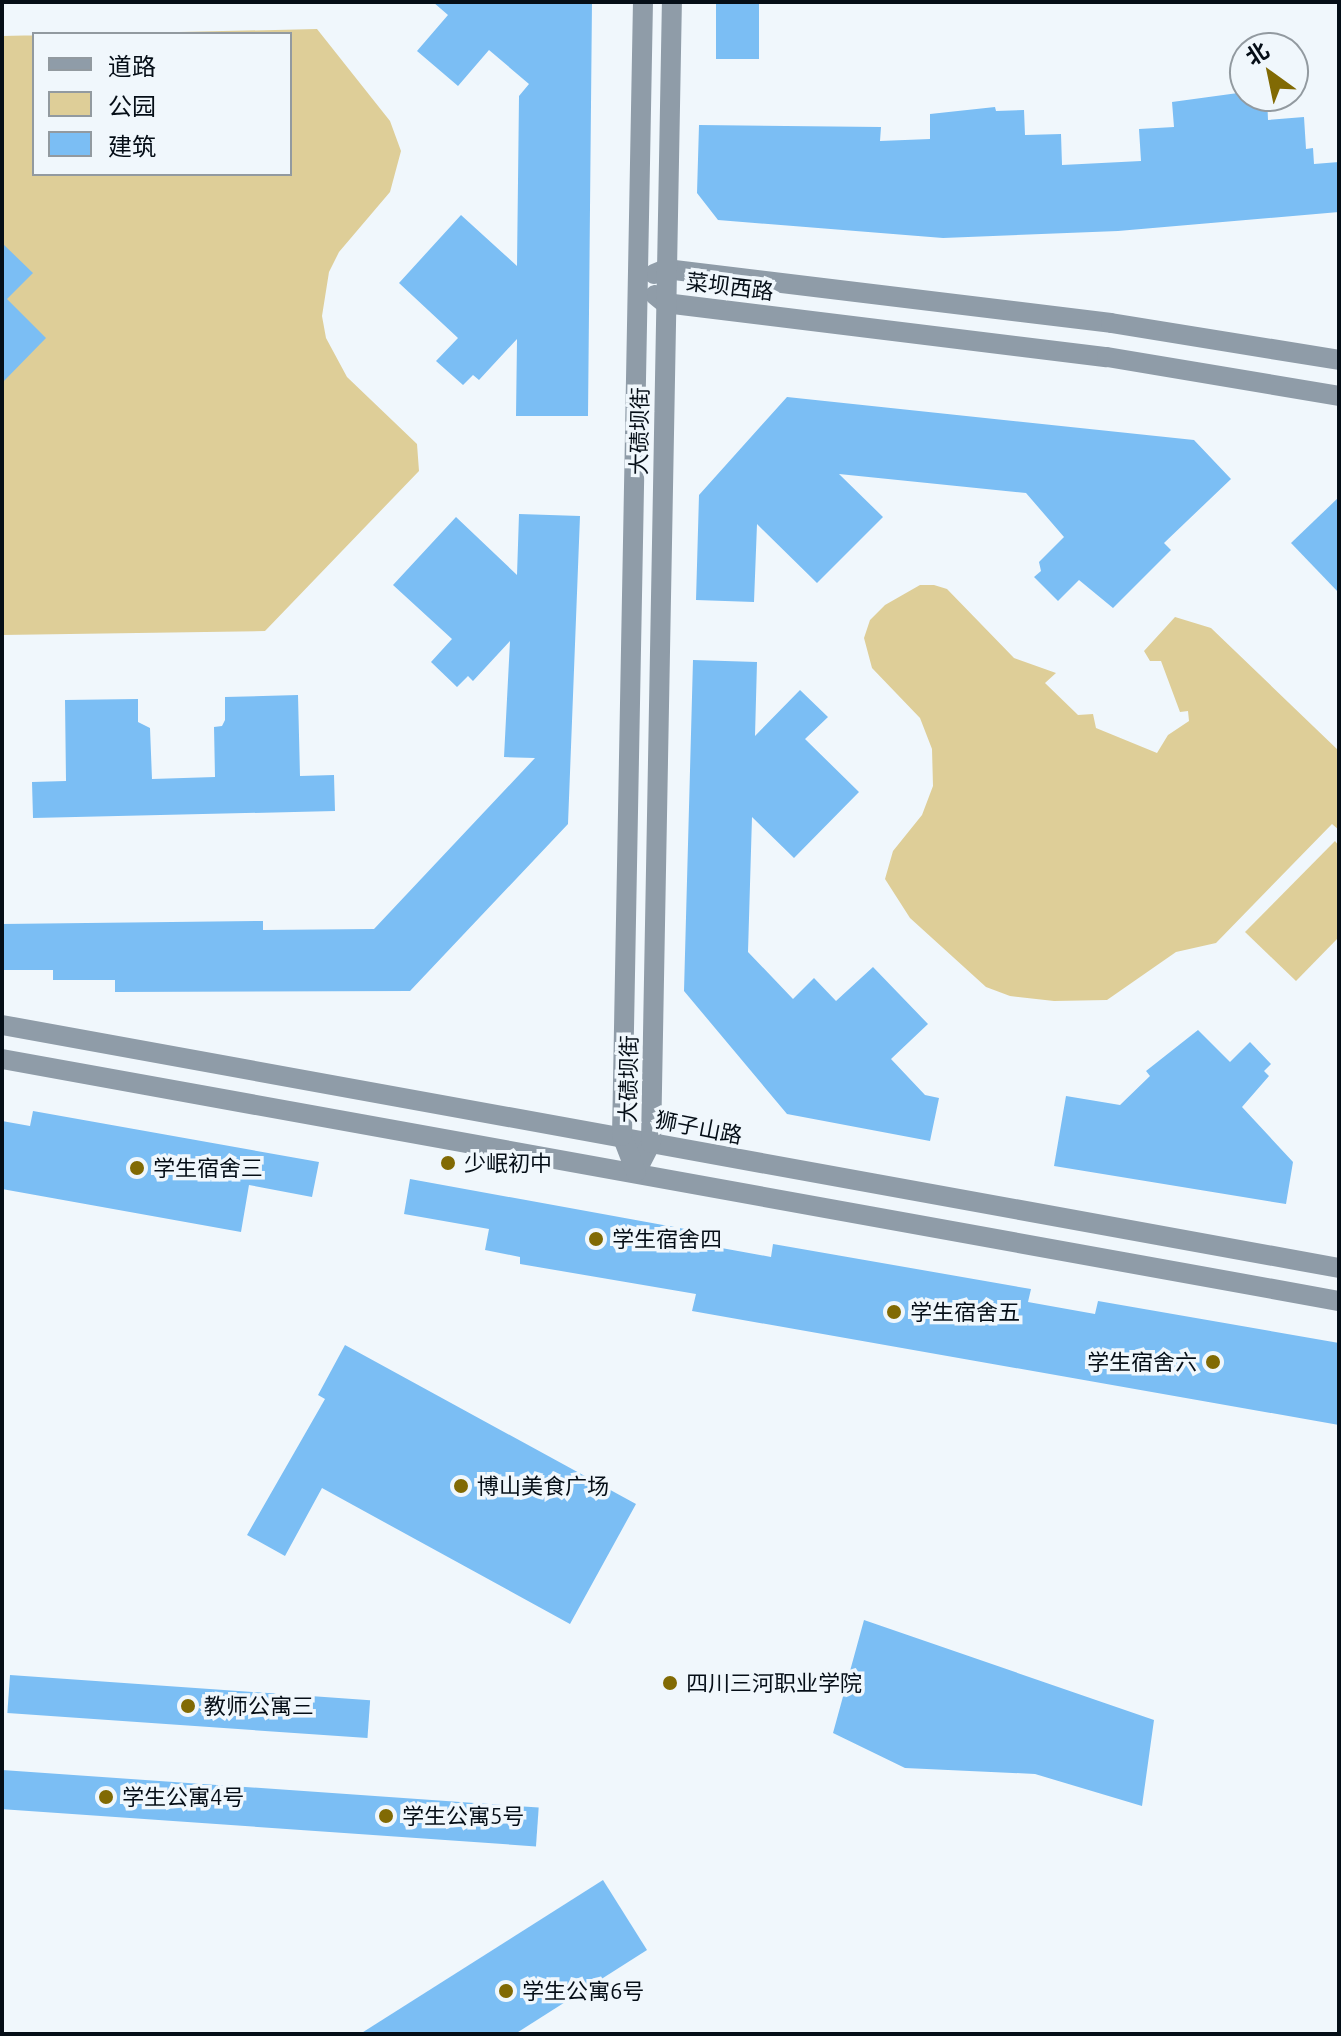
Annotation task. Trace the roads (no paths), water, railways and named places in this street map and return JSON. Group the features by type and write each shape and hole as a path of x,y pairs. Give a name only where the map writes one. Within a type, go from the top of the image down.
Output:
{"street":[{"name":"大碛坝街","path":"636,1172 622,1136 643,2"},
{"name":"大碛坝街","path":"636,1172 651,1143 672,2"},
{"name":"菜坝西路","path":"636,281 666,269 1111,323 1339,360"},
{"name":"菜坝西路","path":"636,281 665,303 1107,357 1339,396"},
{"name":"狮子山路","path":"2,1025 1339,1268"},
{"path":"2,1059 1339,1301"}],"place":[{"name":"少岷初中","path":"448,1163"},
{"name":"学生宿舍三","path":"137,1168"},
{"name":"学生宿舍四","path":"596,1239"},
{"name":"学生宿舍五","path":"894,1312"},
{"name":"学生宿舍六","path":"1213,1362"},
{"name":"博山美食广场","path":"461,1486"},
{"name":"四川三河职业学院","path":"670,1683"},
{"name":"教师公寓三","path":"188,1706"},
{"name":"学生公寓4号","path":"106,1797"},
{"name":"学生公寓5号","path":"386,1816"},
{"name":"学生公寓6号","path":"506,1991"}]}
